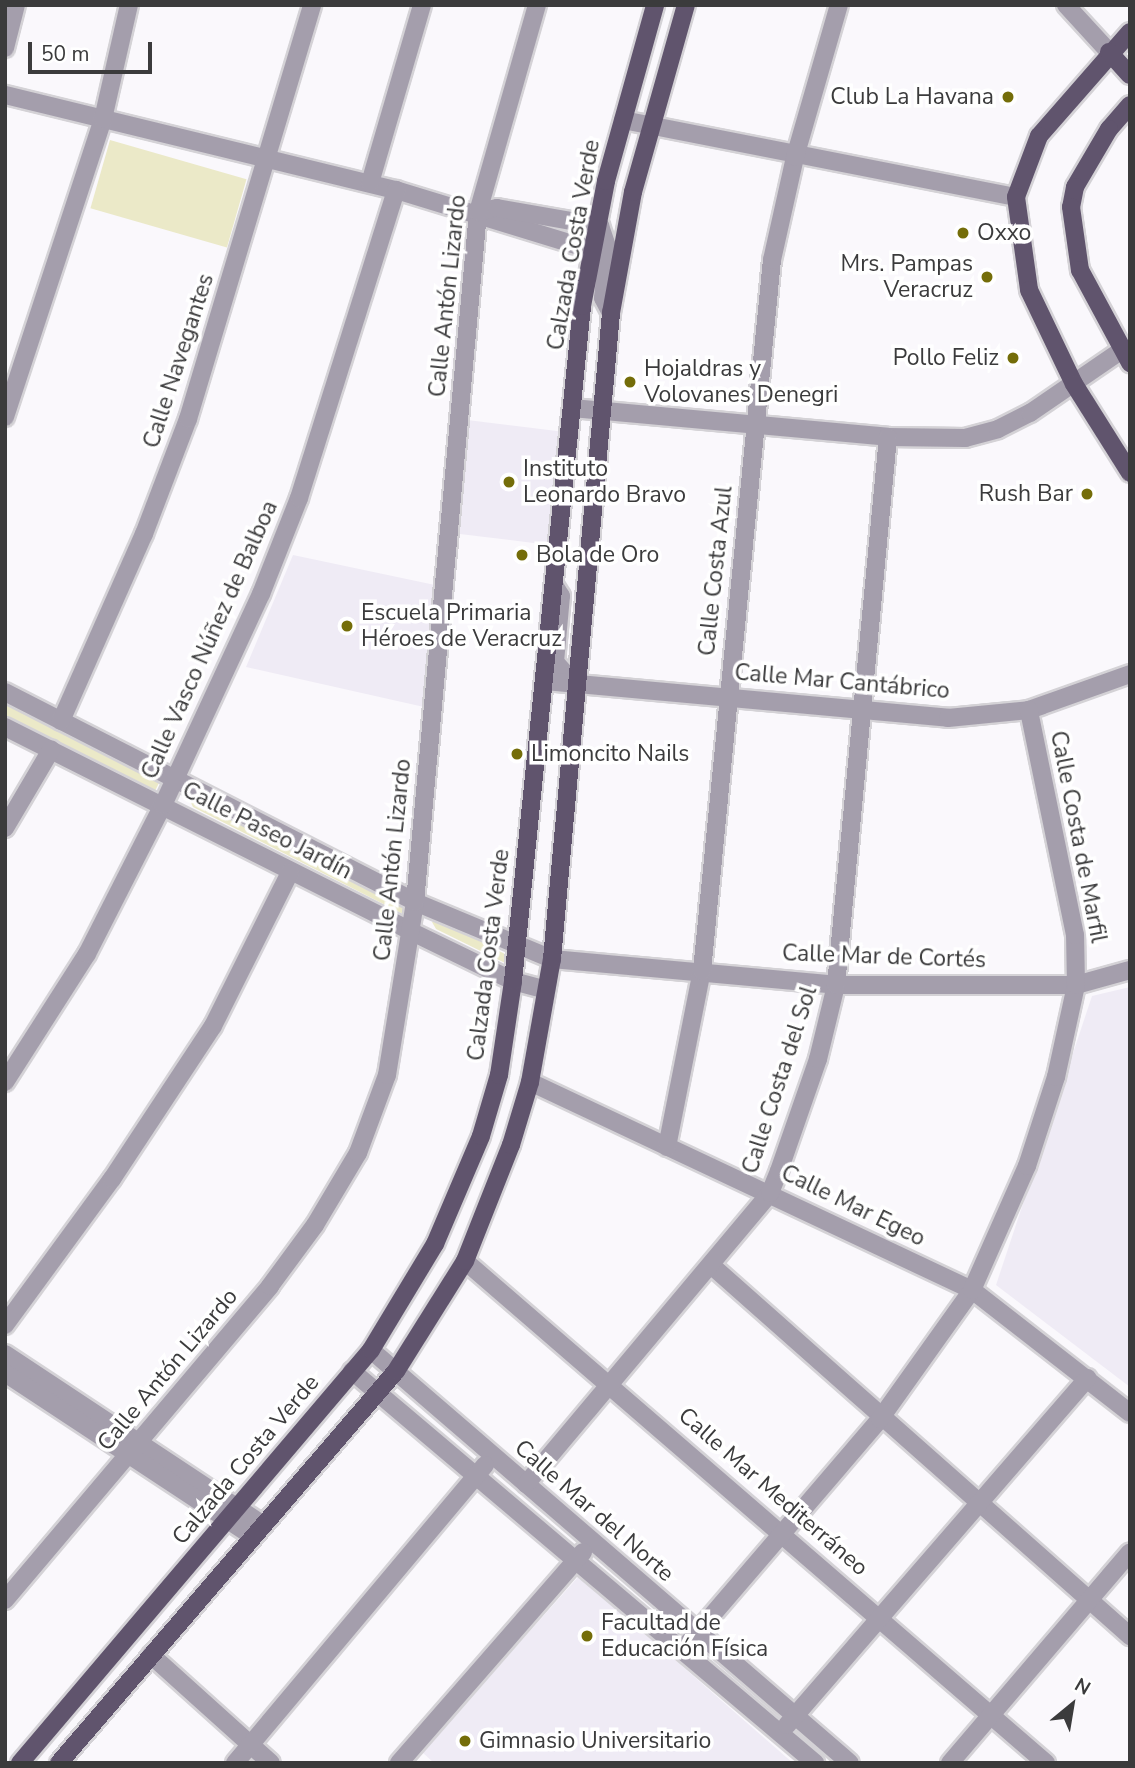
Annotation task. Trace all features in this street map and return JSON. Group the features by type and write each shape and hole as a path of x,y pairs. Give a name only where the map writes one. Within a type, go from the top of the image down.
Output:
{"main road":[{"name":"Calzada Costa Verde","path":"59,1763 396,1371 432,1321 465,1261 491,1200 530,1082 552,959 575,684 611,313 632,192 686,5"},
{"name":"Calzada Costa Verde","path":"20,1763 371,1350 409,1293 463,1182 499,1075 513,981 582,306 600,226 606,181 653,12"},
{"path":"1130,32 1109,52 1040,136 1016,197 1030,290 1074,384 1130,473"},
{"path":"1109,52 1130,75"},
{"path":"1126,356 1080,270 1070,207 1075,187 1130,92"},
{"path":"1109,129 1130,105"}],"street":[{"path":"5,48 16,5"},
{"path":"5,417 103,119 129,5"},
{"name":"Calle Navegantes","path":"61,721 144,534 187,419 268,159 312,5"},
{"path":"370,183 422,5"},
{"name":"Calle Antón Lizardo","path":"5,1600 270,1286 315,1224 358,1153 387,1074 412,932 478,212 537,5"},
{"name":"Calle Costa Azul","path":"667,1147 702,971 772,260 795,157 839,5"},
{"path":"1066,5 1109,52"},
{"path":"651,127 641,118 636,101 655,31 653,12"},
{"path":"5,95 370,183 478,212 493,222 595,251"},
{"path":"623,120 795,157 1016,197"},
{"name":"Calle Vasco Núñez de Balboa","path":"5,1082 87,954 176,780 261,594 299,498 396,190"},
{"path":"478,212 497,208 600,226 608,249 603,298 611,313"},
{"path":"572,408 888,437 965,438 998,429 1126,356"},
{"name":"Calle Costa del Sol","path":"526,1484 770,1193 818,1059 836,985 888,437"},
{"path":"554,585 561,596 555,662 575,684"},
{"name":"Calle Mar Cantábrico","path":"545,681 948,718 1029,710 1130,674"},
{"name":"Calle Paseo Jardín","path":"5,692 415,902 517,948 552,959"},
{"name":"Calle Costa de Marfil","path":"683,1649 880,1419 972,1290 1027,1166 1056,1077 1076,985 1075,935 1029,710"},
{"name":"Calle Paseo Jardín","path":"5,727 412,932 513,981 546,990"},
{"path":"5,828 51,750"},
{"path":"5,1325 112,1179 213,1026 290,872"},
{"name":"Calle Mar de Cortés","path":"552,959 836,985 1076,985 1130,971"},
{"name":"Calle Mar Egeo","path":"530,1082 972,1290 1130,1413"},
{"name":"Calle Mar Mediterráneo","path":"465,1261 612,1384 1046,1763"},
{"path":"711,1265 880,1419 1130,1636"},
{"name":"Calle Mar del Norte","path":"371,1350 850,1763"},
{"path":"5,1354 134,1448 257,1530"},
{"name":"Calle Mar del Norte","path":"352,1371 478,1473 815,1763"},
{"path":"5,1373 134,1448"},
{"path":"780,1733 881,1620 1088,1378"},
{"path":"235,1763 493,1455"},
{"path":"399,1763 593,1542"},
{"path":"950,1763 1130,1552"},
{"path":"151,1655 271,1763"}],"shaded area":[{"path":"110,140 246,179 227,247 90,208"},
{"name":"Instituto Leonardo Bravo","path":"459,419 569,433 555,546 445,532"},
{"name":"Escuela Primaria Héroes de Veracruz","path":"293,555 435,585 424,707 246,667"},
{"path":"5,702 160,781 155,792 5,715"},
{"path":"198,799 405,906 408,913 401,913 193,807 190,801"},
{"path":"440,921 509,956 512,963 505,963 436,929 432,922"},
{"path":"1130,987 1130,1387 996,1285 1092,996"},
{"name":"Facultad de Educación Física","path":"579,1576 793,1763 434,1763 422,1752"}],"place":[{"name":"Club La Havana","path":"1008,97"},
{"name":"Oxxo","path":"963,233"},
{"name":"Mrs. Pampas Veracruz","path":"987,277"},
{"name":"Pollo Feliz","path":"1013,358"},
{"name":"Hojaldras y Volovanes Denegri","path":"630,382"},
{"name":"Instituto Leonardo Bravo","path":"509,482"},
{"name":"Rush Bar","path":"1087,494"},
{"name":"Bola de Oro","path":"522,555"},
{"name":"Escuela Primaria Héroes de Veracruz","path":"347,626"},
{"name":"Limoncito Nails","path":"517,754"},
{"name":"Facultad de Educación Física","path":"587,1636"},
{"name":"Gimnasio Universitario","path":"465,1741"}]}
